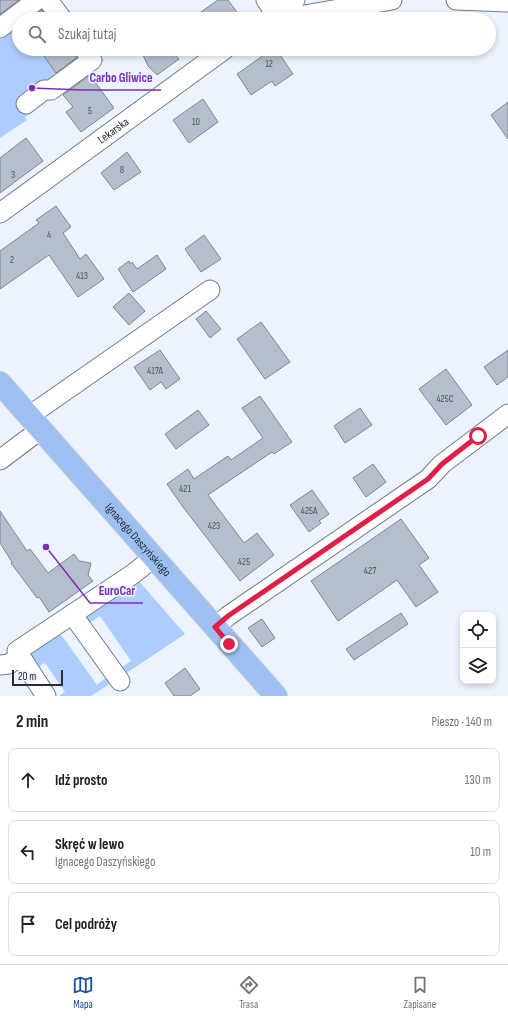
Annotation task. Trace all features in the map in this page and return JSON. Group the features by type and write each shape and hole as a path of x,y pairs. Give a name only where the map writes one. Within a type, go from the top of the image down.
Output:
{"main road":[{"name":"Ignacego Daszyńskiego","path":"0,383 276,696"}],"street":[{"path":"21,12 37,0"},
{"path":"48,0 57,12"},
{"path":"274,12 295,0"},
{"path":"281,12 392,0"},
{"path":"456,0 508,2"},
{"path":"0,28 12,19"},
{"path":"26,104 44,90 51,90 92,60 89,56"},
{"name":"Lekarska","path":"0,212 215,56"},
{"path":"0,460 35,423 210,290"},
{"path":"215,627 228,616 428,479 442,464 508,414"},
{"path":"46,696 17,651 133,574 154,557"},
{"path":"72,614 120,681"},
{"path":"0,665 9,664 20,656"}],"shaded area":[{"path":"0,0 61,0 70,12 12,12 12,56 101,56 104,60 25,117 27,120 0,138"},
{"path":"137,579 185,634 125,674 121,668 131,661 127,655 100,616 88,624 85,615"},
{"path":"56,633 60,634 65,640 97,685 107,677 111,683 91,696 59,696 65,692 45,663 35,669 31,659 31,652"}],"building":[{"path":"0,0 19,0 0,14"},
{"path":"218,0 228,0 237,12 201,12"},
{"path":"44,56 75,56 76,58 56,73"},
{"path":"143,56 176,56 179,59 157,75 148,66"},
{"path":"262,56 281,56 293,74 275,86 272,81 251,95 237,74"},
{"path":"90,75 114,108 81,132 66,112 73,107 63,95"},
{"path":"203,99 218,122 189,143 173,120"},
{"path":"508,102 508,139 491,115"},
{"path":"26,138 43,161 0,193 0,158"},
{"path":"127,152 141,172 114,190 101,173"},
{"path":"56,206 71,227 63,233 80,259 86,254 104,279 78,297 49,255 0,289 0,251 39,223 36,220"},
{"path":"204,235 221,259 201,272 185,249"},
{"path":"157,255 166,269 133,292 118,269 129,261 130,264 132,262 137,269"},
{"path":"129,293 145,311 129,325 113,307"},
{"path":"206,311 221,329 210,338 196,319"},
{"path":"261,322 290,362 265,379 237,339"},
{"path":"160,350 180,379 166,389 161,382 150,390 134,367"},
{"path":"508,350 508,377 497,385 484,367"},
{"path":"446,369 472,405 446,425 419,389"},
{"path":"260,396 292,442 274,454 272,452 208,495 244,543 257,533 274,555 240,581 167,484 188,469 194,479 228,456 231,460 263,438 242,408"},
{"path":"360,408 372,425 345,443 334,426"},
{"path":"198,410 209,425 176,449 165,434"},
{"path":"373,464 386,482 366,497 353,478"},
{"path":"312,490 329,514 319,521 321,523 309,532 290,505"},
{"path":"0,511 27,551 30,549 48,573 74,554 79,561 91,563 88,575 93,581 49,612 39,597 37,598 11,563 12,562 0,543"},
{"path":"401,519 429,558 419,565 438,592 416,607 397,580 338,621 311,581"},
{"path":"401,613 408,624 354,660 346,649"},
{"path":"262,619 275,638 262,647 248,628"},
{"path":"185,668 200,689 190,696 174,696 165,683"}],"place":[{"name":"Carbo Gliwice","path":"32,88"},
{"name":"EuroCar","path":"46,547"}],"route":[{"path":"229,644 215,627 228,616 428,479 442,464 478,436"}]}
